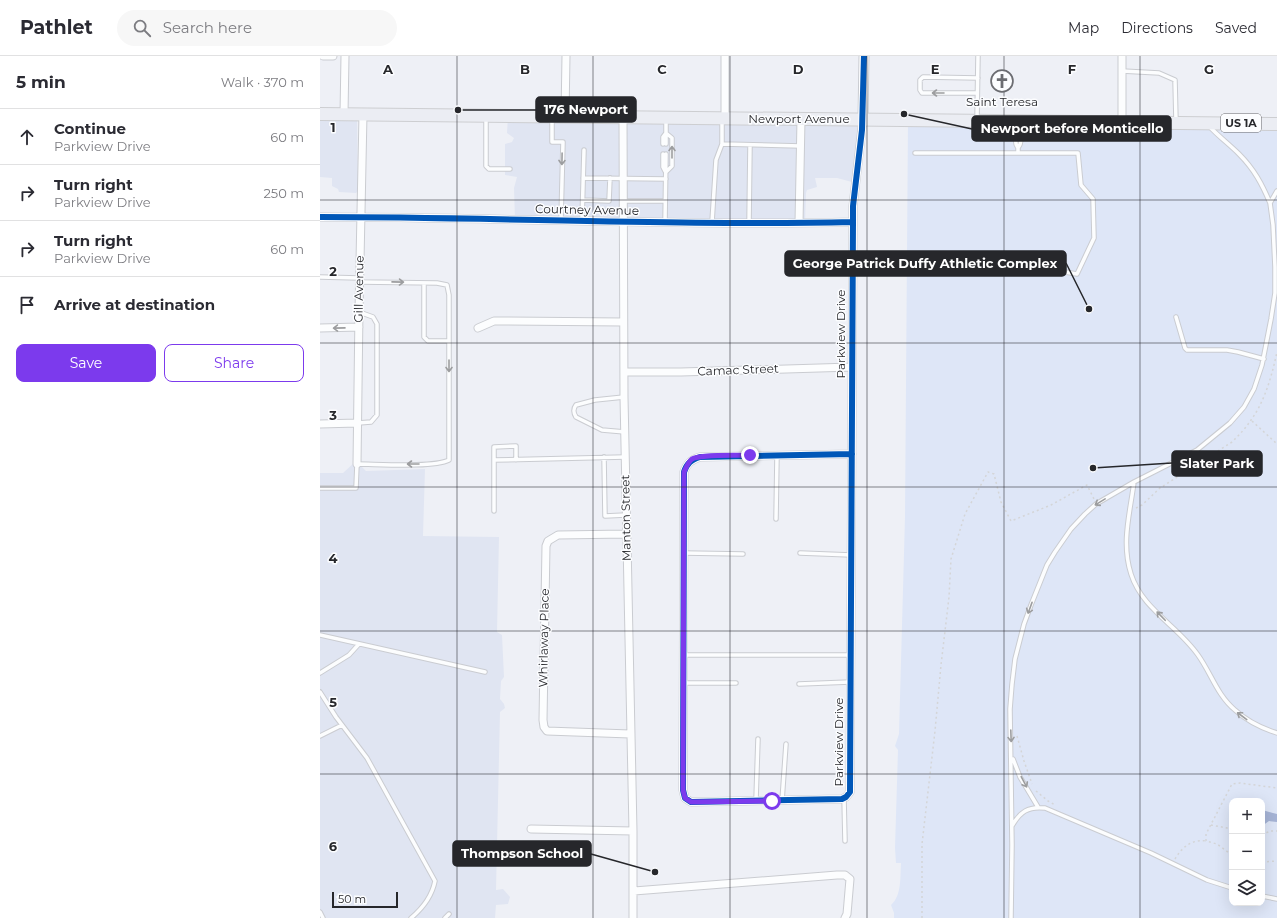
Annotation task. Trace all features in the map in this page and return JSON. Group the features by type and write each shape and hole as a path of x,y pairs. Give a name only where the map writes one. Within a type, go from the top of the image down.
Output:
{"main road":[{"name":"Newport Avenue","path":"320,114 724,119 977,120 1019,126 1122,122 1277,124"}],"street":[{"path":"323,56 333,56"},
{"path":"344,114 345,56"},
{"path":"565,116 566,56"},
{"path":"724,119 725,56"},
{"path":"863,119 864,56"},
{"path":"1122,56 1122,122"},
{"name":"Gill Avenue","path":"357,464 363,114"},
{"name":"Manton Street","path":"623,117 623,322 633,831 633,918"},
{"path":"799,223 801,119"},
{"name":"Parkview Drive","path":"852,454 700,457 691,459 686,465 684,472 683,790 685,798 691,802 756,802 844,798 850,792 850,682 851,655 851,555 852,454 853,206 863,119"},
{"name":"Courtney Avenue","path":"320,217 665,222 853,222"},
{"path":"478,328 494,321 623,322"},
{"path":"320,328 359,327"},
{"name":"Camac Street","path":"624,372 681,372 852,367"},
{"path":"320,424 357,423"},
{"name":"Whirlaway Place","path":"626,534 558,535 548,542 546,546 543,720 544,727 547,732 630,734"},
{"path":"531,829 633,831"},
{"path":"634,891 837,874 845,875 850,879 847,914 845,918"}],"lane":[{"path":"977,120 978,56"},
{"path":"1122,71 1159,73 1175,80 1176,122"},
{"path":"977,93 922,93 920,90 920,80 923,77 978,78"},
{"path":"486,115 486,166 489,169 510,169"},
{"path":"552,116 552,142 563,142 561,220"},
{"path":"664,144 666,134 666,118"},
{"path":"712,222 716,160 722,144 724,119"},
{"path":"1011,918 1012,756 1010,709 1012,684 1015,659 1024,624 1042,576 1055,552 1071,529 1096,504 1153,471 1197,450 1230,424 1244,407 1254,389 1264,358 1275,294 1274,246 1270,203 1259,178 1249,165 1238,153 1217,135 1206,122"},
{"path":"1018,153 1018,148 1021,144 1019,126"},
{"path":"666,134 672,138 672,166 666,172"},
{"path":"722,144 801,146"},
{"path":"749,222 750,145"},
{"path":"582,221 584,150"},
{"path":"915,153 1078,153 1081,185 1094,199 1094,238 1078,274 1041,268"},
{"path":"664,154 666,172 665,222"},
{"path":"583,178 666,179"},
{"path":"583,200 610,201 610,178"},
{"path":"1270,203 1277,191"},
{"path":"623,201 666,201"},
{"path":"320,277 437,283 447,285 449,295 449,460 443,463 421,464 357,464 356,488 320,488"},
{"path":"424,283 424,337 428,341 449,341"},
{"path":"357,423 371,422 377,415 377,324 373,317 359,311"},
{"path":"1176,317 1185,348 1187,350 1226,350 1264,358"},
{"path":"624,397 582,403 576,405 574,413 576,417 602,430 625,432"},
{"path":"494,511 494,447 516,446 516,460"},
{"path":"776,519 777,455"},
{"path":"604,457 605,516 626,515"},
{"path":"494,460 625,457"},
{"path":"1134,482 1125,538 1127,562 1134,584 1141,595 1182,635 1199,656 1213,682 1227,703 1250,722 1277,733"},
{"path":"684,553 743,554"},
{"path":"800,553 851,555"},
{"path":"320,635 485,672"},
{"path":"320,673 349,656 359,644"},
{"path":"684,655 851,655"},
{"path":"684,683 736,682"},
{"path":"799,684 850,682"},
{"path":"320,692 342,725 367,758 435,881 434,889 422,909 411,918"},
{"path":"320,736 342,725"},
{"path":"756,802 758,739"},
{"path":"782,801 786,744"},
{"path":"1012,756 1020,777 1038,807"},
{"path":"844,798 845,841"},
{"path":"1011,826 1023,811 1038,807 1052,811 1208,880 1229,887"},
{"path":"1265,897 1277,899"},
{"path":"320,912 324,918"},
{"path":"445,918 449,914"}],"path":[{"path":"1251,420 1277,444"},
{"path":"922,918 922,844 949,597 951,559 965,514 988,472 994,474 1001,502 1011,521 1051,505 1087,485 1096,504"},
{"path":"1017,735 1028,776 1037,792 1048,801 1056,805 1052,811"},
{"path":"1206,841 1206,834 1210,825 1232,784 1240,782 1277,788"},
{"path":"1210,825 1229,829"},
{"path":"1264,834 1270,831 1277,831"},
{"path":"1172,863 1178,853 1186,845 1196,841 1206,841 1217,844 1229,853"},
{"path":"1265,862 1277,861"}],"shaded area":[{"path":"320,115 357,115 358,191 356,193 339,192 338,189 332,186 332,178 320,177"},
{"path":"508,116 860,121 852,182 837,178 815,178 817,187 807,190 806,193 805,222 515,220 514,188 517,177 505,175 505,144 512,142 514,138 507,133"},
{"path":"908,120 1277,124 1277,918 894,918 891,905 895,901 899,891 901,863 896,863 895,848 898,750 895,746 899,734 905,517"},
{"path":"356,461 366,471 425,469 423,536 499,537 497,632 502,635 504,677 501,681 500,699 505,708 500,712 496,890 503,889 510,897 508,904 496,905 495,918 320,918 320,473 343,473"}],"water":[{"path":"1265,811 1277,814 1277,822 1269,821 1265,824"}],"cycle path":[{"path":"852,454 700,457 694,459 686,466 684,472 683,790 685,798 691,802 842,799 850,792 853,222 853,206 862,130 864,56"},
{"path":"320,217 720,223 853,222"}],"place":[{"name":"Saint Teresa","path":"1002,81"},
{"name":"176 Newport","path":"458,110"},
{"name":"Newport before Monticello","path":"904,114"},
{"name":"George Patrick Duffy Athletic Complex","path":"1089,309"},
{"name":"Slater Park","path":"1093,468"},
{"name":"Thompson School","path":"655,872"}],"route":[{"path":"750,455 700,457 691,459 686,465 684,472 683,790 685,798 691,802 772,801"}]}
